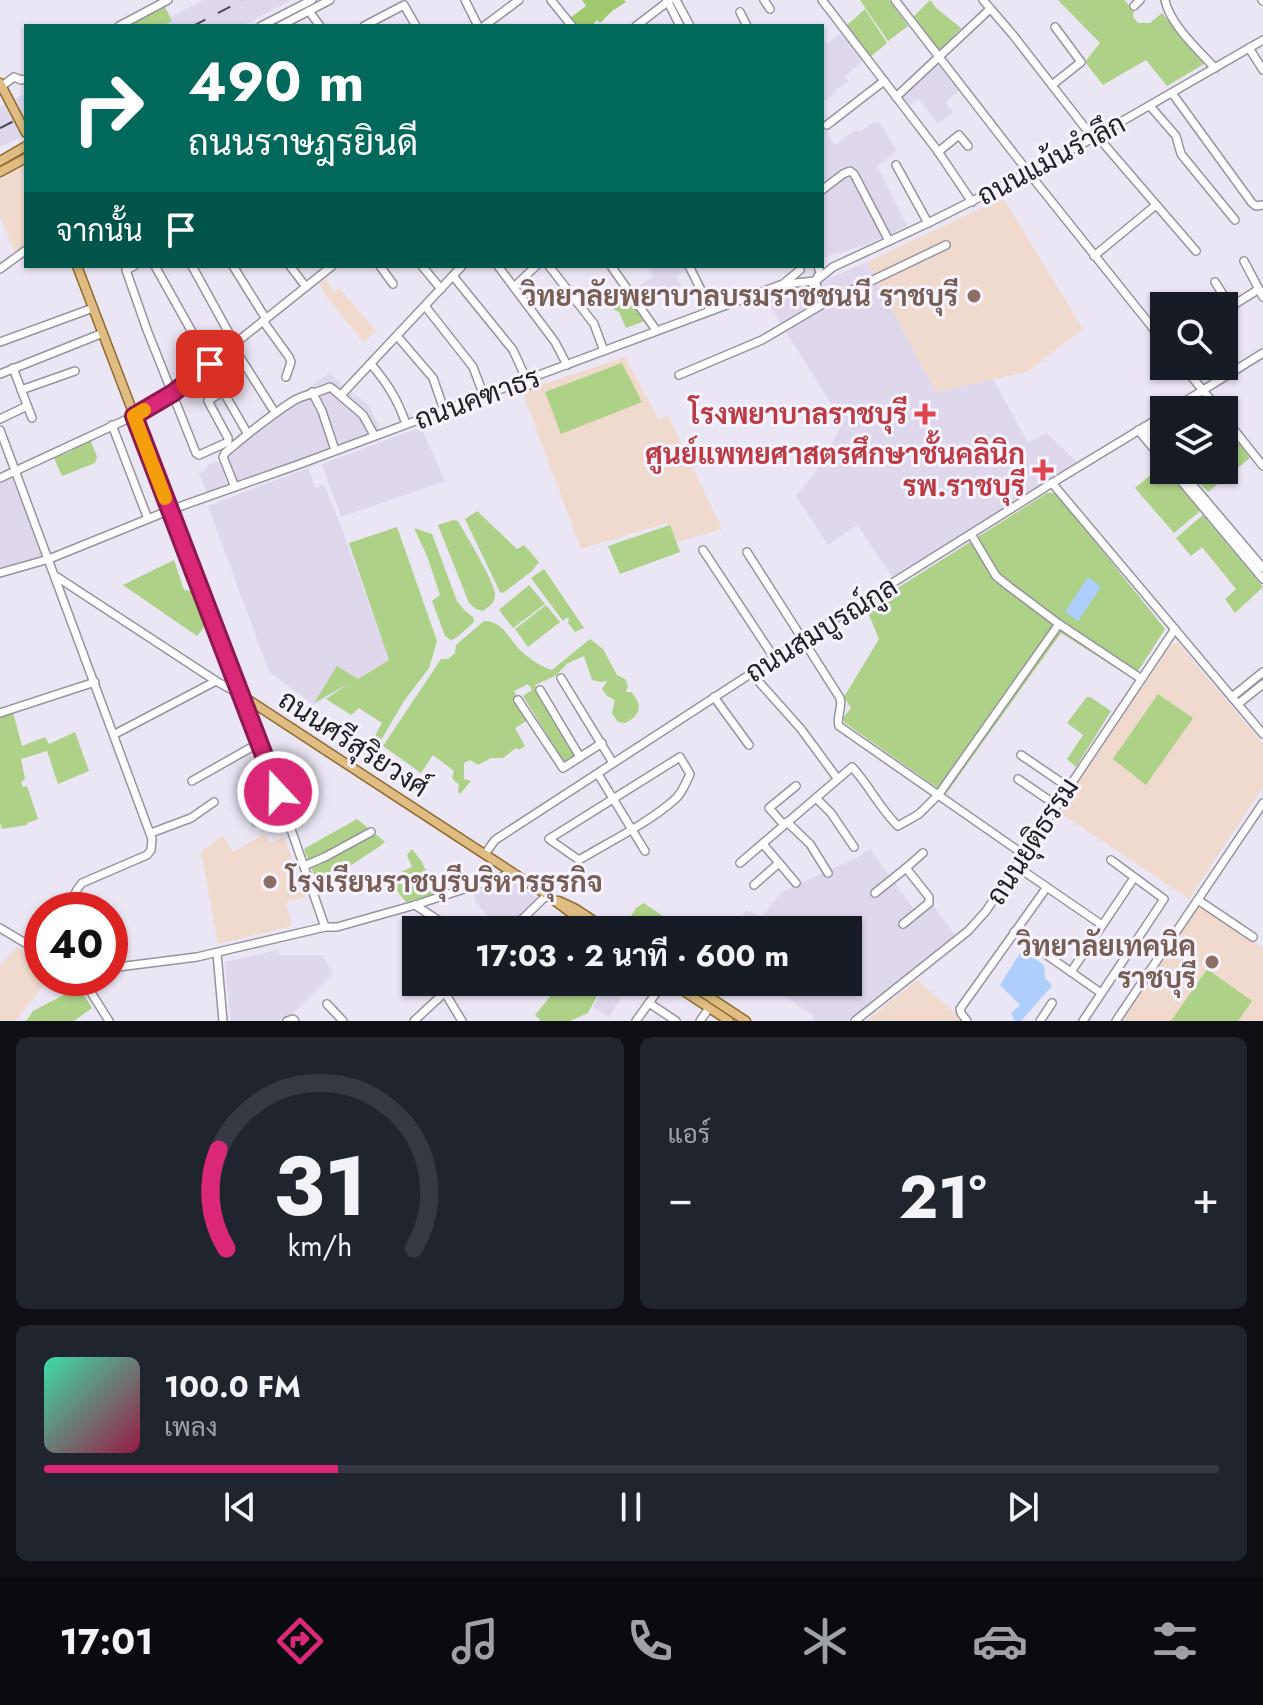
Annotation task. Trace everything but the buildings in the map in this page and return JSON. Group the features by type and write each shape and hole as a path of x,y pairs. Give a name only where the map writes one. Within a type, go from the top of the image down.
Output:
{"main road":[{"path":"2,86 24,129"},
{"path":"0,161 24,147"},
{"path":"0,172 24,159"},
{"path":"78,268 241,695"},
{"name":"ถนนศรีสุริยวงศ์","path":"241,695 547,895 573,916"},
{"name":"ถนนศรีสุริยวงศ์","path":"547,895 587,916"},
{"path":"691,996 729,1021"},
{"path":"708,996 746,1021"}],"street":[{"path":"122,24 152,4 168,0"},
{"path":"265,24 312,0"},
{"path":"284,24 330,0"},
{"path":"465,0 477,24"},
{"path":"487,24 519,0"},
{"path":"764,0 770,9"},
{"path":"822,0 938,152 972,202"},
{"path":"895,0 1150,325"},
{"path":"983,0 1095,137 1196,251"},
{"path":"1165,0 1166,9 1215,68"},
{"path":"555,1 571,24"},
{"path":"639,24 670,1"},
{"path":"670,1 679,24"},
{"path":"670,1 688,24"},
{"path":"372,24 404,5 415,24"},
{"path":"896,97 990,9"},
{"path":"309,11 319,24"},
{"path":"740,12 746,24"},
{"path":"1052,85 1081,62 1055,27"},
{"name":"ถนนแม้นรำลึก","path":"814,281 833,267 1028,173 1263,40"},
{"path":"1249,48 1263,70"},
{"path":"2,86 14,77 24,79"},
{"path":"827,125 884,81"},
{"path":"1172,93 1252,203 1263,205"},
{"path":"1150,106 1176,136 1181,154 1235,220"},
{"path":"938,152 959,135 968,146"},
{"path":"896,165 928,223"},
{"path":"824,188 843,174 850,171 854,174 889,241"},
{"path":"1094,256 1156,205"},
{"path":"679,375 762,340 823,304 946,245"},
{"path":"0,269 24,251"},
{"path":"1238,304 1261,293 1244,261"},
{"path":"824,266 833,267"},
{"path":"130,268 126,270 199,455 228,442 208,401 223,391"},
{"path":"156,268 246,431"},
{"path":"193,268 272,408"},
{"path":"234,268 289,357 291,362 286,377"},
{"path":"292,268 306,287"},
{"path":"0,478 134,416 173,393 330,268"},
{"path":"381,268 393,284"},
{"path":"424,268 441,289"},
{"path":"341,395 460,268"},
{"path":"500,268 555,342 567,365"},
{"path":"514,287 534,268"},
{"path":"551,268 594,324 604,351"},
{"path":"612,268 656,330"},
{"path":"690,268 711,310"},
{"path":"800,268 802,279 814,281"},
{"name":"ถนนคฑาธร","path":"783,284 800,268"},
{"path":"814,281 820,268"},
{"path":"453,276 513,350 528,383"},
{"path":"814,281 823,304"},
{"name":"ถนนคฑาธร","path":"0,573 49,559 170,510 374,435 528,383 656,330 783,284 814,281"},
{"path":"1215,282 1219,292"},
{"path":"425,306 473,367 484,396"},
{"path":"0,342 93,308"},
{"path":"0,374 103,333"},
{"path":"397,336 433,378 444,410"},
{"path":"1193,396 1263,353"},
{"path":"371,364 399,403 406,424"},
{"path":"13,368 32,418"},
{"path":"21,390 75,371"},
{"path":"1195,380 1208,396"},
{"path":"235,487 224,462 225,453 294,401 312,392 330,387 363,415 374,435"},
{"path":"312,392 335,450"},
{"path":"0,419 27,406"},
{"name":"ถนนสมบูรณ์กูล","path":"485,854 495,840 751,673 1150,423"},
{"path":"112,425 148,519"},
{"path":"1141,428 1150,437"},
{"path":"1141,428 1150,441"},
{"path":"0,430 151,833 151,850 147,855 82,883 76,892"},
{"path":"1238,435 1263,466"},
{"path":"1052,483 1235,700 1260,723 1263,734"},
{"path":"1184,484 1263,579"},
{"path":"1192,484 1263,568"},
{"path":"971,534 996,576 1059,624 1140,678"},
{"path":"703,550 775,659"},
{"path":"747,552 840,698 839,726 1023,854"},
{"name":"ถนนศรีสุริยวงศ์","path":"56,576 241,695"},
{"path":"740,863 852,767 898,826 919,814 939,794 1059,624"},
{"name":"ถนนยุติธรรม","path":"855,1021 968,931 986,911 1175,629"},
{"path":"1235,700 1263,672"},
{"path":"751,673 801,729 837,778"},
{"path":"561,678 613,763"},
{"path":"115,734 216,681"},
{"path":"0,713 95,682"},
{"path":"1235,700 1263,684"},
{"path":"540,690 580,757"},
{"path":"241,695 325,927"},
{"path":"714,697 749,745"},
{"path":"518,700 563,768 602,743"},
{"path":"192,781 259,743"},
{"path":"1021,755 1068,787"},
{"path":"680,757 690,774 676,800 579,860 549,839 614,799 680,757"},
{"path":"598,774 645,851"},
{"path":"1018,779 1056,805"},
{"path":"796,786 769,808 810,844 828,873"},
{"path":"256,822 251,803 278,792"},
{"path":"816,798 831,813 854,847"},
{"path":"151,833 191,818 214,802"},
{"path":"1116,1021 1263,803"},
{"path":"1255,815 1263,825"},
{"path":"304,866 371,832"},
{"path":"763,844 796,883"},
{"path":"875,893 923,853"},
{"path":"1083,1021 1164,899 1111,860"},
{"path":"754,885 779,863"},
{"path":"1016,866 1102,925"},
{"path":"903,924 929,903 929,897 906,868"},
{"path":"128,966 197,957 325,927 337,927 415,905 504,876 510,871"},
{"path":"1071,972 1134,878"},
{"path":"967,1021 960,1009 1047,887"},
{"path":"525,916 547,895"},
{"path":"1198,900 1253,937"},
{"path":"415,905 432,916"},
{"path":"0,928 24,942"},
{"path":"1014,932 1101,993"},
{"path":"217,953 223,1021"},
{"path":"93,996 109,1021"},
{"path":"414,1021 442,996"},
{"path":"447,996 462,1021"},
{"path":"636,1021 654,996"},
{"path":"649,1003 676,1021"},
{"path":"1040,1021 1052,1003"},
{"path":"327,1004 343,1021"},
{"path":"700,1021 709,1008"},
{"path":"287,1021 295,1021"}],"shaded area":[{"path":"204,0 291,0 246,24 157,24"},
{"path":"842,32 863,61 845,76 849,82 824,101 824,40 827,44"},
{"path":"937,61 960,90 945,103 953,112 938,124 919,99 907,107 900,97"},
{"path":"24,94 24,136 0,147 0,107"},
{"path":"879,122 897,151 877,166 907,226 866,245 824,257 824,129 835,145 856,130 859,132"},
{"path":"24,164 24,249 16,255 0,217 0,178"},
{"name":"วิทยาลัยพยาบาลบรมราชชนนี ราชบุรี","path":"1003,198 1083,329 1027,372 936,392 867,262"},
{"name":"โรงพยาบาลราชบุรี","path":"867,262 936,392 993,379 1028,443 1047,433 1078,463 892,577 857,525 828,545 796,496 816,471 843,423 765,298 825,280"},
{"path":"648,268 688,269 676,276 681,286 672,297 659,296 643,304 634,290 653,276"},
{"path":"326,279 333,292 339,288 376,331 363,342 327,297 319,283"},
{"path":"625,357 659,420 668,416 722,529 676,542 667,523 581,549 522,391"},
{"path":"329,373 369,406 381,430 207,494 199,473 206,470 207,465 220,461 227,449"},
{"path":"421,427 445,481 341,517 322,464"},
{"path":"308,468 315,488 324,485 389,660 314,705 269,672 208,506"},
{"path":"14,473 45,558 0,571 0,480"},
{"path":"1175,643 1263,744 1263,787 1189,899 1059,812"},
{"path":"264,834 270,843 284,837 306,896 286,903 292,926 218,944 201,852 223,836 233,852"},
{"path":"870,849 915,911 930,901 955,935 848,1021 812,1021 814,1016 784,996 862,996 862,916 763,916 781,892"},
{"path":"512,881 539,899 521,916 488,916 476,903 473,891"},
{"name":"วิทยาลัยเทคนิค ราชบุรี","path":"1200,905 1263,948 1263,1021 1122,1021"},
{"path":"746,910 760,916 742,916"},
{"path":"17,947 24,952 24,996 35,996 15,1021 0,1021 0,965"},
{"path":"278,950 279,955 323,955 333,974 297,1010 281,1021 231,1021 225,962"},
{"path":"917,980 964,1021 866,1021"},
{"path":"600,996 622,996 609,1017 593,1007"}],"green space":[{"path":"582,0 626,2 600,23 597,20 594,24 574,24 570,18 586,6"},
{"path":"860,0 889,0 908,26 888,41"},
{"path":"930,0 961,28 939,51 914,16"},
{"path":"1058,0 1124,0 1134,10 1133,17 1138,23 1150,23 1162,13 1204,64 1167,86 1146,60 1103,85 1085,62 1100,43"},
{"path":"164,5 172,21 167,24 128,24"},
{"path":"865,9 887,43 870,57 847,25"},
{"path":"623,287 647,320 626,328 619,312 606,299"},
{"path":"622,363 642,402 561,434 545,392"},
{"path":"90,439 97,457 95,463 62,476 54,458 72,451 71,446"},
{"path":"1238,442 1250,458 1238,468"},
{"path":"1150,475 1150,484 1178,484 1200,511 1174,533 1135,488"},
{"path":"1200,484 1218,484 1208,492"},
{"path":"1047,493 1056,493 1165,629 1133,679 1061,633 946,794 845,723 843,718 851,708 844,697 879,639 866,608"},
{"path":"477,511 517,549 524,545 539,562 503,593 465,519"},
{"path":"1203,515 1263,587 1235,613 1225,599 1236,589 1202,547 1191,556 1176,538"},
{"path":"458,521 494,590 494,601 483,611 469,603 438,525"},
{"path":"670,525 680,552 620,574 608,546"},
{"path":"397,527 437,641 429,668 404,701 380,742 374,738 382,723 359,708 351,715 326,699 351,682 314,703 337,666 358,679 389,660 349,543"},
{"path":"414,528 432,534 457,601 473,617 474,622 451,640 445,636 432,601 440,595"},
{"path":"174,560 184,590 191,591 205,626 197,636 123,585"},
{"path":"544,569 584,628 575,632 568,623 569,618 563,621 531,578"},
{"path":"529,585 545,604 513,628 499,610"},
{"path":"546,605 560,622 528,647 515,629"},
{"path":"484,621 496,624 526,655 552,670 590,639 603,649 617,675 625,679 628,686 626,692 631,692 639,705 637,713 626,723 618,722 612,713 615,700 602,689 607,681 592,680 584,656 568,663 555,676 535,685 576,755 564,762 523,696 532,690 528,684 514,691 528,720 515,728 525,746 519,750 516,748 503,758 491,758 478,765 470,760 464,763 464,779 471,781 460,794 459,785 452,778 454,771 433,755 421,773 383,746 441,659 448,659 455,653 456,645"},
{"path":"1158,694 1193,718 1146,785 1113,759"},
{"path":"1087,697 1111,711 1076,767 1067,759 1083,735 1067,723"},
{"path":"13,712 22,746 45,737 49,744 75,732 89,771 58,784 47,751 21,759 25,779 21,782 23,787 27,786 38,819 27,825 2,829 0,716"},
{"path":"357,819 385,842 317,883 304,849"},
{"path":"412,849 422,862 436,894 406,902 391,883 403,878 401,872 412,867 407,855"},
{"path":"644,903 663,916 631,916"},
{"path":"1207,969 1252,1001 1238,1021 1171,1021"},
{"path":"62,996 85,996 92,1008 74,1021 26,1021 33,1011"},
{"path":"551,996 597,996 588,1013 570,1021 541,1021 535,1015"}],"water":[{"path":"1088,577 1101,587 1078,621 1065,612"},
{"path":"1022,950 1044,965 1045,978 1052,986 1021,1021 1015,1021 1011,1013 1020,1005 1000,985"}],"railway":[{"path":"197,24 243,0"},
{"path":"0,128 24,116"}],"slow traffic":[{"path":"144,410 134,416 165,498"}],"place":[{"name":"วิทยาลัยพยาบาลบรมราชชนนี ราชบุรี","path":"974,296"},
{"name":"โรงพยาบาลราชบุรี","path":"925,414"},
{"name":"ศูนย์แพทยศาสตรศึกษาชั้นคลินิก รพ.ราชบุรี","path":"1043,470"},
{"name":"โรงเรียนราชบุรีบริหารธุรกิจ","path":"270,882"},
{"name":"วิทยาลัยเทคนิค ราชบุรี","path":"1212,962"}],"route":[{"path":"210,364 173,393 134,416 278,792"}]}
